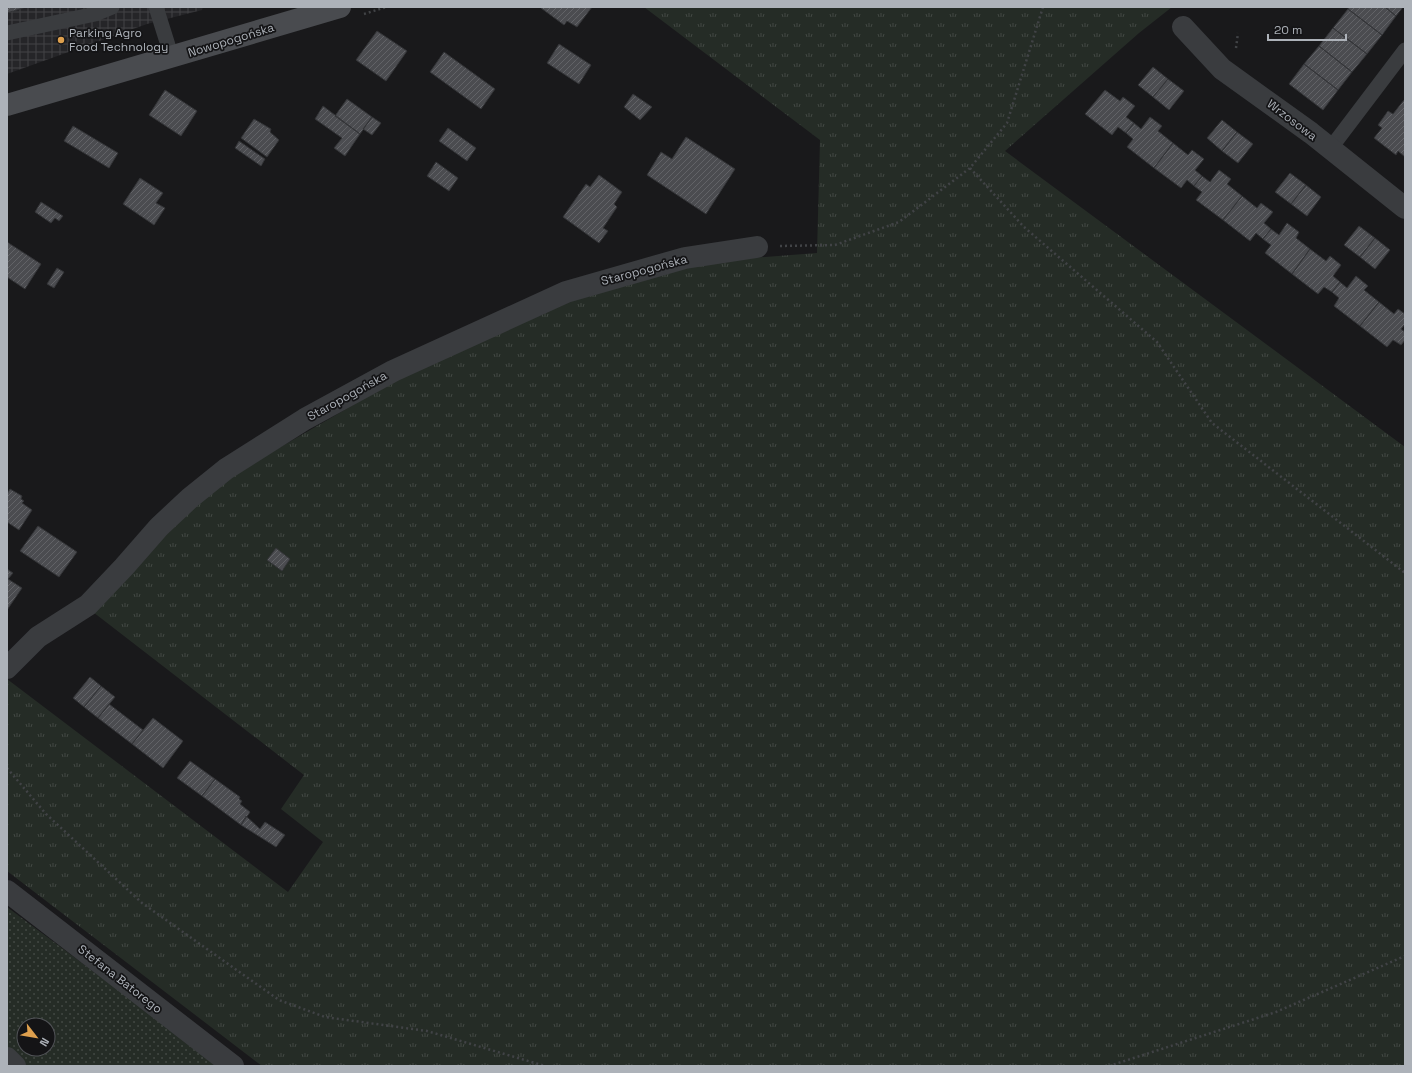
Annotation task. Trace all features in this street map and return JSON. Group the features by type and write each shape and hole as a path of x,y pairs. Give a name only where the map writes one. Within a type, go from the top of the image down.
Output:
{"street":[{"name":"Nowopogońska","path":"7,105 172,58 340,7"},
{"name":"Wrzosowa","path":"1183,27 1222,69 1311,133 1405,208"},
{"name":"Staropogońska","path":"7,668 38,637 88,605 124,567 159,526 190,498 226,469 312,416 393,371 566,292 685,258 757,247"},
{"name":"Stefana Batorego","path":"7,891 233,1066"},
{"path":"7,1058 14,1066"}],"lane":[{"path":"7,33 95,14 112,7"},
{"path":"156,7 172,58"},
{"path":"1330,149 1405,50"}],"path":[{"path":"757,247 835,245 899,222 970,168 1007,123 1043,7"},
{"path":"1235,53 1238,33"},
{"path":"970,168 1024,227 1157,342 1212,423 1405,573"},
{"path":"7,768 46,814 142,903 279,1000 325,1017 427,1031 545,1066"},
{"path":"1109,1066 1276,1012 1405,956"}],"shaded area":[{"path":"7,7 203,7 202,10 147,24 7,74"}],"green space":[{"path":"644,7 1172,7 1139,33 1005,151 1405,447 1405,1066 262,1066 7,871 7,679 288,892 323,842 281,809 304,775 93,612 168,532 222,481 398,379 569,299 686,263 817,253 820,140"},
{"path":"7,907 220,1066 14,1066 7,1059"}],"building":[{"path":"7,7 26,7 7,13"},
{"path":"592,7 577,27 567,21 564,25 541,8"},
{"path":"1349,7 1385,7 1396,16 1382,35 1348,9"},
{"path":"1385,7 1403,7 1396,16"},
{"path":"1348,9 1382,35 1367,54 1333,28"},
{"path":"1333,28 1367,54 1352,72 1319,46"},
{"path":"377,31 407,51 386,81 356,60"},
{"path":"559,44 591,65 579,84 547,63"},
{"path":"1319,46 1352,72 1338,90 1304,64"},
{"path":"444,52 495,89 481,109 430,72"},
{"path":"1304,64 1338,90 1323,110 1289,84"},
{"path":"1153,67 1168,79 1153,97 1138,85"},
{"path":"1168,79 1184,91 1169,110 1153,97"},
{"path":"165,90 197,111 181,136 149,115"},
{"path":"1105,90 1120,101 1123,97 1135,106 1126,117 1134,123 1126,133 1118,127 1112,135 1085,114"},
{"path":"633,94 652,107 640,120 624,107"},
{"path":"347,99 372,117 360,134 335,116"},
{"path":"1404,100 1405,157 1398,151 1396,155 1374,138 1382,128 1378,125 1388,111 1393,114"},
{"path":"323,106 360,134 345,156 334,148 342,138 315,119"},
{"path":"372,117 381,123 372,135 363,129"},
{"path":"1150,117 1162,126 1158,131 1173,143 1154,168 1127,147 1133,139 1126,133 1134,123 1141,129"},
{"path":"254,119 271,129 270,132 279,140 267,157 241,138"},
{"path":"1222,120 1237,132 1222,151 1207,138"},
{"path":"73,126 118,153 109,168 64,141"},
{"path":"448,128 476,148 467,161 439,141"},
{"path":"1237,132 1253,144 1238,163 1222,151"},
{"path":"686,137 735,169 706,214 647,175 661,152 672,159"},
{"path":"239,141 265,159 261,166 235,148"},
{"path":"1173,143 1188,155 1192,150 1204,159 1195,170 1202,176 1194,186 1187,180 1181,188 1154,168"},
{"path":"436,162 458,178 449,191 427,176"},
{"path":"1219,170 1231,179 1227,184 1242,196 1223,220 1196,200 1202,192 1194,186 1202,176 1210,182"},
{"path":"1290,173 1306,185 1291,204 1275,192"},
{"path":"599,175 622,192 614,204 617,207 603,228 608,231 599,243 563,217 586,184 590,187"},
{"path":"140,178 163,193 156,203 165,208 154,225 123,204"},
{"path":"1306,185 1321,197 1307,216 1291,204"},
{"path":"1242,196 1257,208 1261,203 1273,212 1264,223 1271,229 1263,239 1256,233 1250,241 1223,220"},
{"path":"41,202 63,216 59,221 55,218 51,223 35,212"},
{"path":"1287,223 1299,232 1296,238 1310,249 1292,274 1265,253 1271,245 1263,239 1271,229 1279,235"},
{"path":"1359,226 1375,238 1360,257 1344,245"},
{"path":"1375,238 1390,250 1375,269 1360,257"},
{"path":"7,242 41,264 25,289 7,277"},
{"path":"1310,249 1326,261 1330,256 1341,265 1333,276 1340,282 1332,292 1324,287 1318,294 1292,274"},
{"path":"57,268 64,272 54,288 47,284"},
{"path":"1356,276 1368,286 1364,290 1379,302 1360,326 1334,306 1339,298 1332,292 1340,282 1347,288"},
{"path":"1379,302 1394,314 1398,309 1405,314 1405,324 1401,329 1405,332 1405,340 1401,345 1393,340 1387,347 1360,326"},
{"path":"10,489 22,496 21,499 24,501 22,503 32,510 19,530 7,522 7,494"},
{"path":"38,526 77,552 59,577 20,551"},
{"path":"276,548 290,559 282,571 267,560"},
{"path":"7,569 13,573 8,579 22,588 7,610"},
{"path":"90,677 101,686 84,707 73,698"},
{"path":"101,686 115,697 98,718 84,707"},
{"path":"109,704 143,730 132,744 98,718"},
{"path":"153,718 183,741 163,768 132,744"},
{"path":"190,761 215,779 202,796 177,778"},
{"path":"215,779 240,797 239,799 242,801 240,804 250,812 241,825 202,796"},
{"path":"246,816 260,829 265,822 285,835 276,847 241,825"}],"place":[{"name":"Parking Agro Food Technology","path":"61,40"}]}
